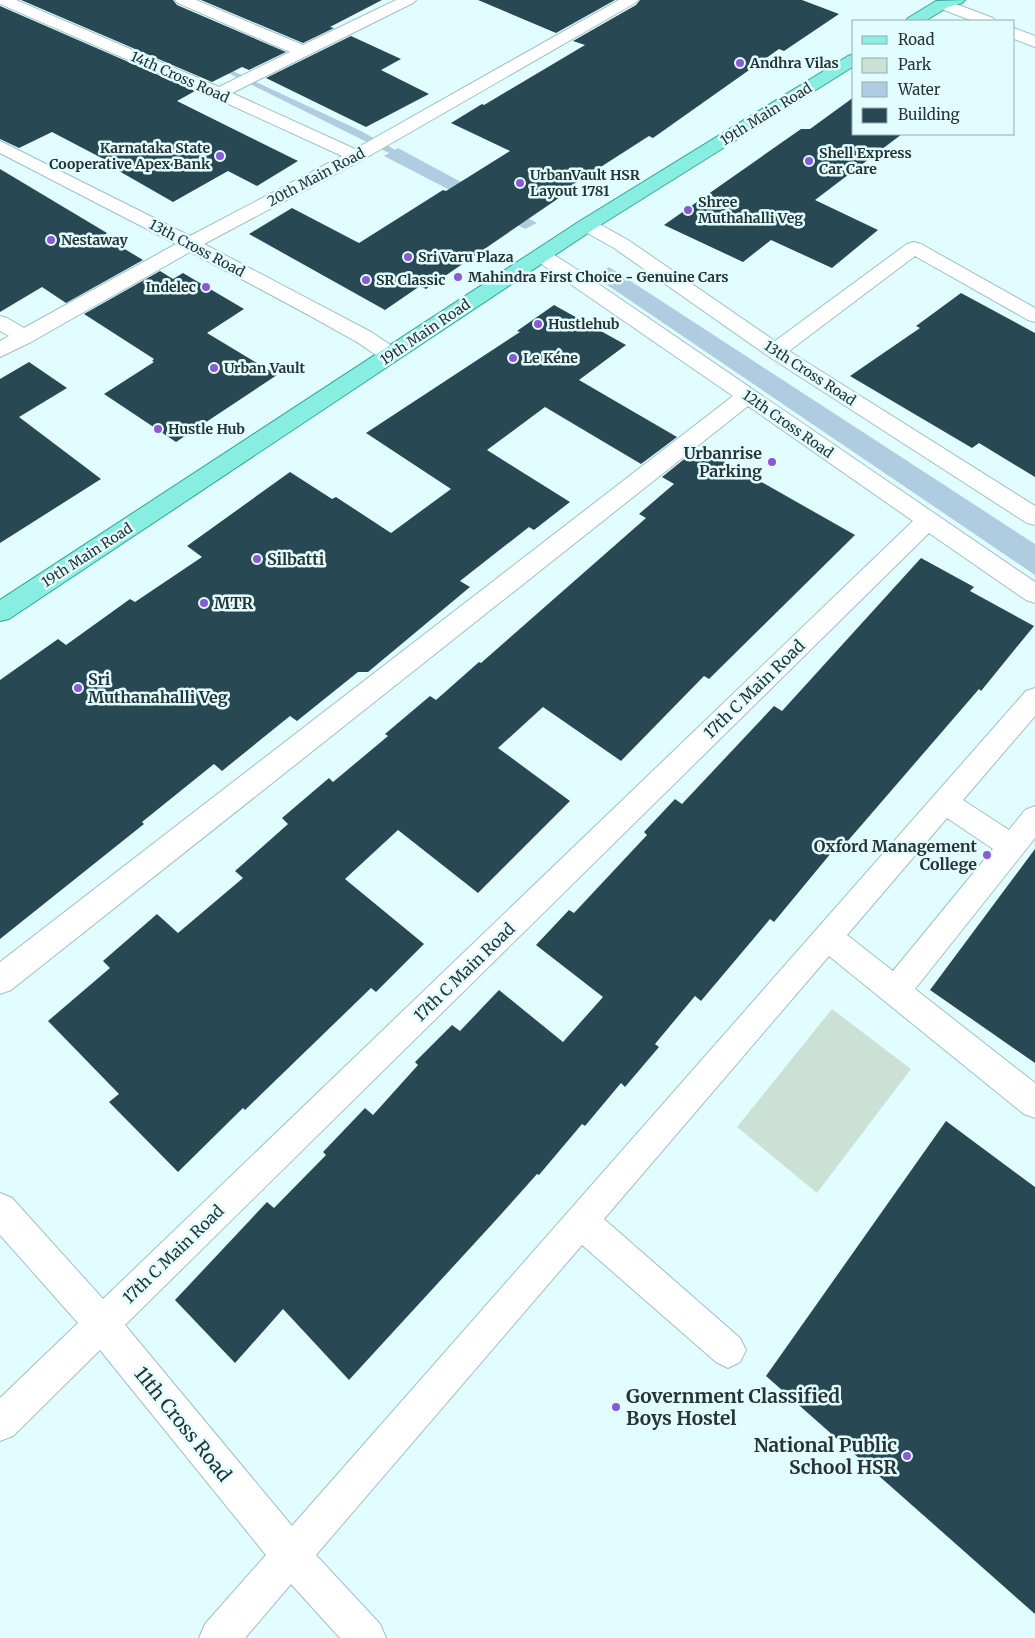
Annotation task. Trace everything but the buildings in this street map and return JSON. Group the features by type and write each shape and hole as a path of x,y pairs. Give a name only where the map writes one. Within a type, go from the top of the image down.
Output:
{"main road":[{"path":"916,20 947,1"},
{"name":"19th Main Road","path":"0,612 545,252 852,60"}],"street":[{"name":"14th Cross Road","path":"3,0 219,93 356,156"},
{"path":"183,0 303,51"},
{"path":"200,8 217,0"},
{"path":"219,93 408,0"},
{"name":"20th Main Road","path":"0,350 190,244 356,156 630,0"},
{"path":"947,1 985,20"},
{"path":"1015,33 1035,42"},
{"name":"13th Cross Road","path":"0,146 190,244 364,337 391,354"},
{"name":"13th Cross Road","path":"587,225 621,244 775,351 1035,517"},
{"path":"775,351 914,248 1035,316"},
{"name":"12th Cross Road","path":"545,252 574,276 1035,594"},
{"path":"0,322 24,337"},
{"path":"0,980 747,396"},
{"name":"17th C Main Road","path":"0,1423 928,520"},
{"path":"219,1638 1035,698"},
{"path":"945,802 1012,847"},
{"path":"895,991 1035,818"},
{"path":"827,937 1035,1103"},
{"name":"11th Cross Road","path":"0,1210 102,1324 291,1555 366,1638"},
{"path":"580,1221 728,1350"}],"green space":[{"path":"832,1009 911,1069 817,1193 737,1127"}],"water":[{"path":"398,148 537,223 525,229 384,156"},
{"path":"609,267 1035,544 1035,575 594,276"}],"waterway":[{"path":"218,66 406,158"}],"place":[{"name":"Andhra Vilas","path":"740,63"},
{"name":"Karnataka State Cooperative Apex Bank","path":"220,156"},
{"name":"Shell Express Car Care","path":"809,161"},
{"name":"UrbanVault HSR Layout 1781","path":"520,183"},
{"name":"Shree Muthahalli Veg","path":"688,210"},
{"name":"Nestaway","path":"51,240"},
{"name":"Sri Varu Plaza","path":"408,257"},
{"name":"Mahindra First Choice - Genuine Cars","path":"458,277"},
{"name":"SR Classic","path":"366,280"},
{"name":"Indelec","path":"206,287"},
{"name":"Hustlehub","path":"538,324"},
{"name":"Le Kéne","path":"513,358"},
{"name":"Urban Vault","path":"214,368"},
{"name":"Hustle Hub","path":"158,429"},
{"name":"Urbanrise Parking","path":"772,462"},
{"name":"Silbatti","path":"257,559"},
{"name":"MTR","path":"204,603"},
{"name":"Sri Muthanahalli Veg","path":"78,688"},
{"name":"Oxford Management College","path":"987,855"},
{"name":"Government Classified Boys Hostel","path":"616,1407"},
{"name":"National Public School HSR","path":"907,1456"}]}
